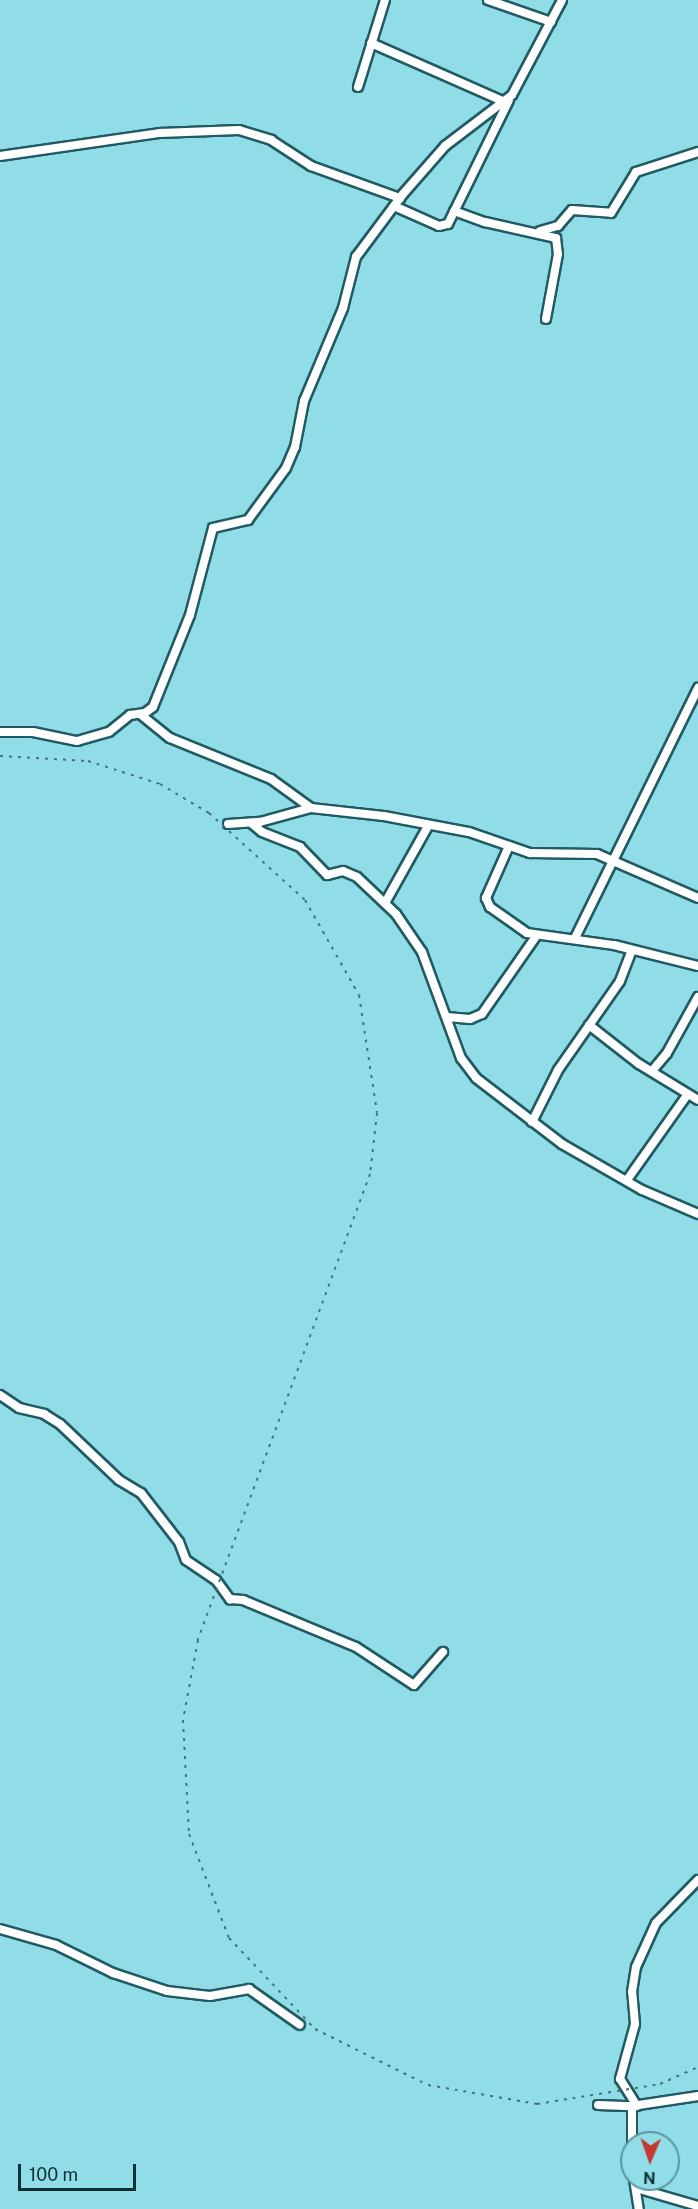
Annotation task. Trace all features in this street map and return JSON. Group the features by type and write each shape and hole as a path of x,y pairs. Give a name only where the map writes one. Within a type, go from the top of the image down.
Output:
{"street":[{"path":"358,87 385,0"},
{"path":"488,0 551,22"},
{"path":"394,206 439,226 448,224 562,0"},
{"path":"371,44 505,102"},
{"path":"0,732 33,732 77,741 109,732 130,715 150,711 160,695 190,615 214,526 248,520 286,468 295,447 304,401 343,308 354,264 400,198 446,146 512,95"},
{"path":"0,156 160,133 247,131 271,140 311,166 400,198"},
{"path":"540,231 558,226 565,214 572,210 611,213 636,172 698,152"},
{"path":"454,211 485,222 540,231 556,238 558,245 546,319"},
{"path":"575,938 698,688"},
{"path":"140,714 170,738 270,779 311,808"},
{"path":"228,824 251,823 311,808 384,816 469,832 540,854 578,851 612,859 698,898"},
{"path":"251,823 262,832 300,847 327,875 343,871 357,877 385,903 422,952 461,1058 476,1078 532,1122 627,1180 698,1214"},
{"path":"385,903 428,826"},
{"path":"509,846 487,893 487,902 527,933 575,938 698,966"},
{"path":"447,1017 470,1019 482,1014 537,935"},
{"path":"532,1122 558,1070 620,981 632,950"},
{"path":"652,1071 667,1053 698,997"},
{"path":"589,1025 652,1071 698,1100"},
{"path":"673,1084 678,1108"},
{"path":"627,1180 688,1094"},
{"path":"0,1395 19,1408 44,1414 60,1424 119,1480 141,1493 179,1542 186,1560 216,1580 231,1599 243,1600 356,1647 414,1685 443,1652"},
{"path":"634,2131 635,2106 620,2079 635,2024 632,1992 636,1966 656,1923 698,1880"},
{"path":"0,1929 56,1946 113,1973 167,1991 210,1996 249,1989 300,2025"},
{"path":"598,2105 635,2106 698,2097"},
{"path":"636,2191 639,2209"},
{"path":"656,2191 698,2205"}],"railway":[{"path":"0,756 88,761 160,784 209,813 305,900 359,995 377,1113 370,1174 198,1640 183,1720 189,1834 229,1938 315,2029 428,2085 537,2104 660,2084 698,2067"}]}
